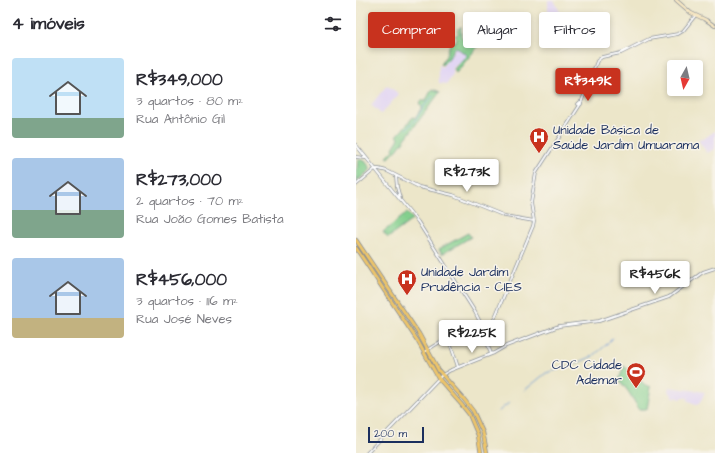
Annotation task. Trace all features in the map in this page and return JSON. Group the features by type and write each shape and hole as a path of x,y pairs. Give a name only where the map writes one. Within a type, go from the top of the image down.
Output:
{"main road":[{"path":"676,0 695,16 706,20 715,26"},
{"path":"356,240 428,349 442,375 473,411 482,432 487,453"},
{"path":"356,248 417,340 439,379 471,418 478,434 481,453"}],"street":[{"path":"485,337 488,334 528,240 534,220 531,207 536,173 583,99 597,61 600,58 621,53 649,39 678,34 683,31 695,16"},
{"path":"356,145 364,157 418,222 475,312 491,354"},
{"path":"356,157 364,157"},
{"path":"356,185 375,169 379,169 412,184 453,195 505,216 534,220"},
{"path":"396,176 400,199"},
{"path":"367,453 442,375 506,346 559,326 599,321 668,298 701,273 715,268"},
{"path":"424,352 448,337 458,367"}],"shaded area":[{"path":"548,0 554,0 560,12 548,12"},
{"path":"456,47 467,55 453,68 453,74 447,84 439,83 439,65 442,67"},
{"path":"387,85 399,94 381,114 371,105"},
{"path":"715,131 715,149 707,153 698,140 701,138 702,140"},
{"path":"669,387 705,393 699,404 696,405 687,400 688,398 682,397 680,399 677,397 675,399 668,390"}],"green space":[{"path":"461,26 461,37 463,38 463,48 476,48 456,73 454,69 467,55 456,47 455,48 455,42 457,38 455,36 459,33 457,31"},
{"path":"449,48 455,48 449,58 442,65 441,64 446,57"},
{"path":"432,89 440,92 397,150 389,158 387,157 394,150 393,148 399,138 397,136 413,117 415,118 422,107 419,104 423,100 425,102"},
{"path":"358,159 365,161 371,169 356,182"},
{"path":"407,213 413,219 388,238 383,232"},
{"path":"468,233 471,237 442,254 439,249"},
{"path":"624,366 644,384 651,387 647,409 639,409 619,380"}],"waterway":[{"path":"406,129 416,119 424,106 433,96"},
{"path":"525,390 546,373 571,366 593,356 613,338"},
{"path":"499,411 510,402"}],"place":[{"name":"Unidade Básica de Saúde Jardim Umuarama","path":"539,154"},
{"name":"Unidade Jardim Prudência - CIES","path":"407,296"},
{"name":"CDC Cidade Ademar","path":"636,389"}]}
